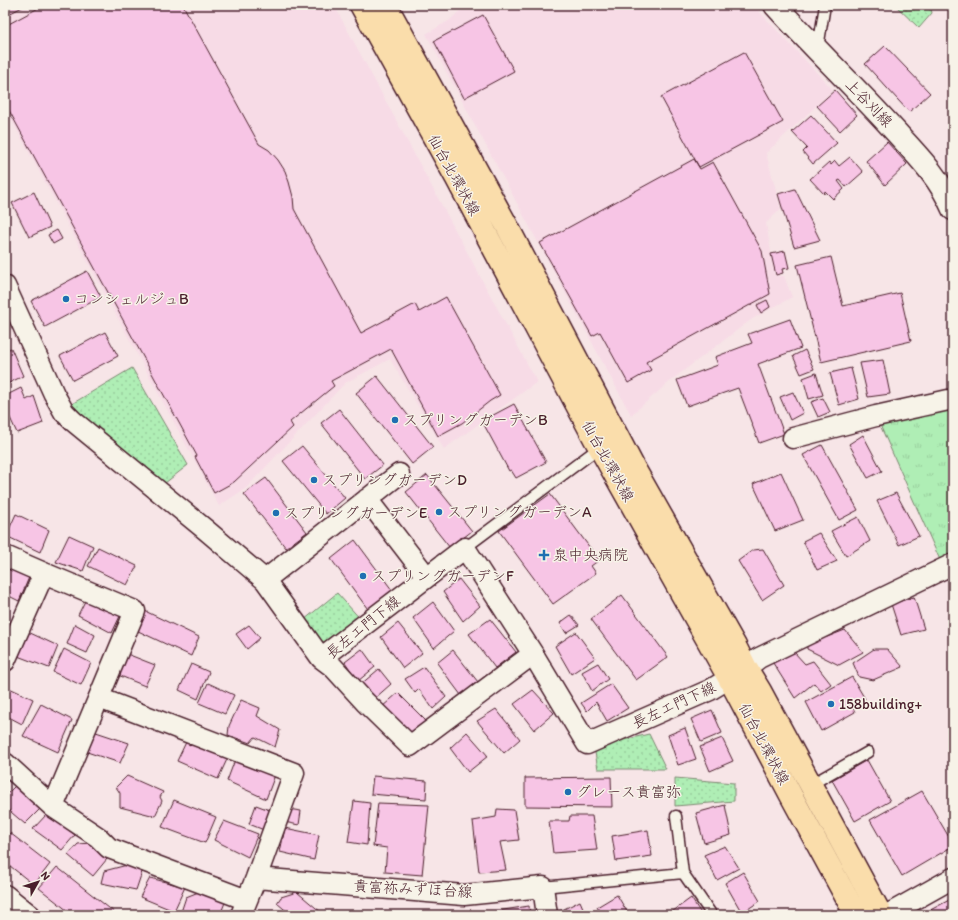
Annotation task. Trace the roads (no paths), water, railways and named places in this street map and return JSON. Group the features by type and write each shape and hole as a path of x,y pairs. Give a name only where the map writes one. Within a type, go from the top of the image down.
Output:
{"main road":[{"name":"仙台北環状線","path":"361,5 457,179 600,447 737,673 793,799 856,915"},
{"name":"仙台北環状線","path":"386,5 507,226 635,470 735,646 737,673 760,691 881,915"}],"street":[{"name":"上谷刈線","path":"775,5 885,120 930,170 940,184 953,209"},
{"path":"5,286 54,394 64,412 265,580 321,658"},
{"path":"793,438 876,416 953,399"},
{"path":"265,580 398,474"},
{"path":"367,499 427,577"},
{"name":"長左エ門下線","path":"533,654 410,746 365,702 333,667 321,658 465,548 533,654 587,744 710,690 737,673"},
{"path":"5,556 135,611 53,808"},
{"path":"737,673 759,658 953,564"},
{"path":"5,662 44,573"},
{"path":"5,763 53,808 98,837 109,848 244,907 294,773 99,698"},
{"name":"貴富祢みずほ台線","path":"256,878 464,895 543,887"},
{"path":"887,915 953,878"},
{"path":"543,887 547,915"},
{"path":"5,895 30,915"}],"lane":[{"path":"818,50 825,5"},
{"path":"465,548 600,447"},
{"path":"810,785 868,752"},
{"path":"676,816 683,873 712,915"},
{"path":"543,887 683,873"}],"place":[{"name":"コンシェルジュB","path":"66,299"},
{"name":"スプリングガーデンB","path":"395,420"},
{"name":"スプリングガーデンD","path":"314,480"},
{"name":"スプリングガーデンA","path":"439,512"},
{"name":"スプリングガーデンE","path":"276,513"},
{"name":"泉中央病院","path":"544,555"},
{"name":"スプリングガーデンF","path":"363,576"},
{"name":"158building+","path":"831,704"},
{"name":"グレース貴富弥","path":"568,792"}]}
